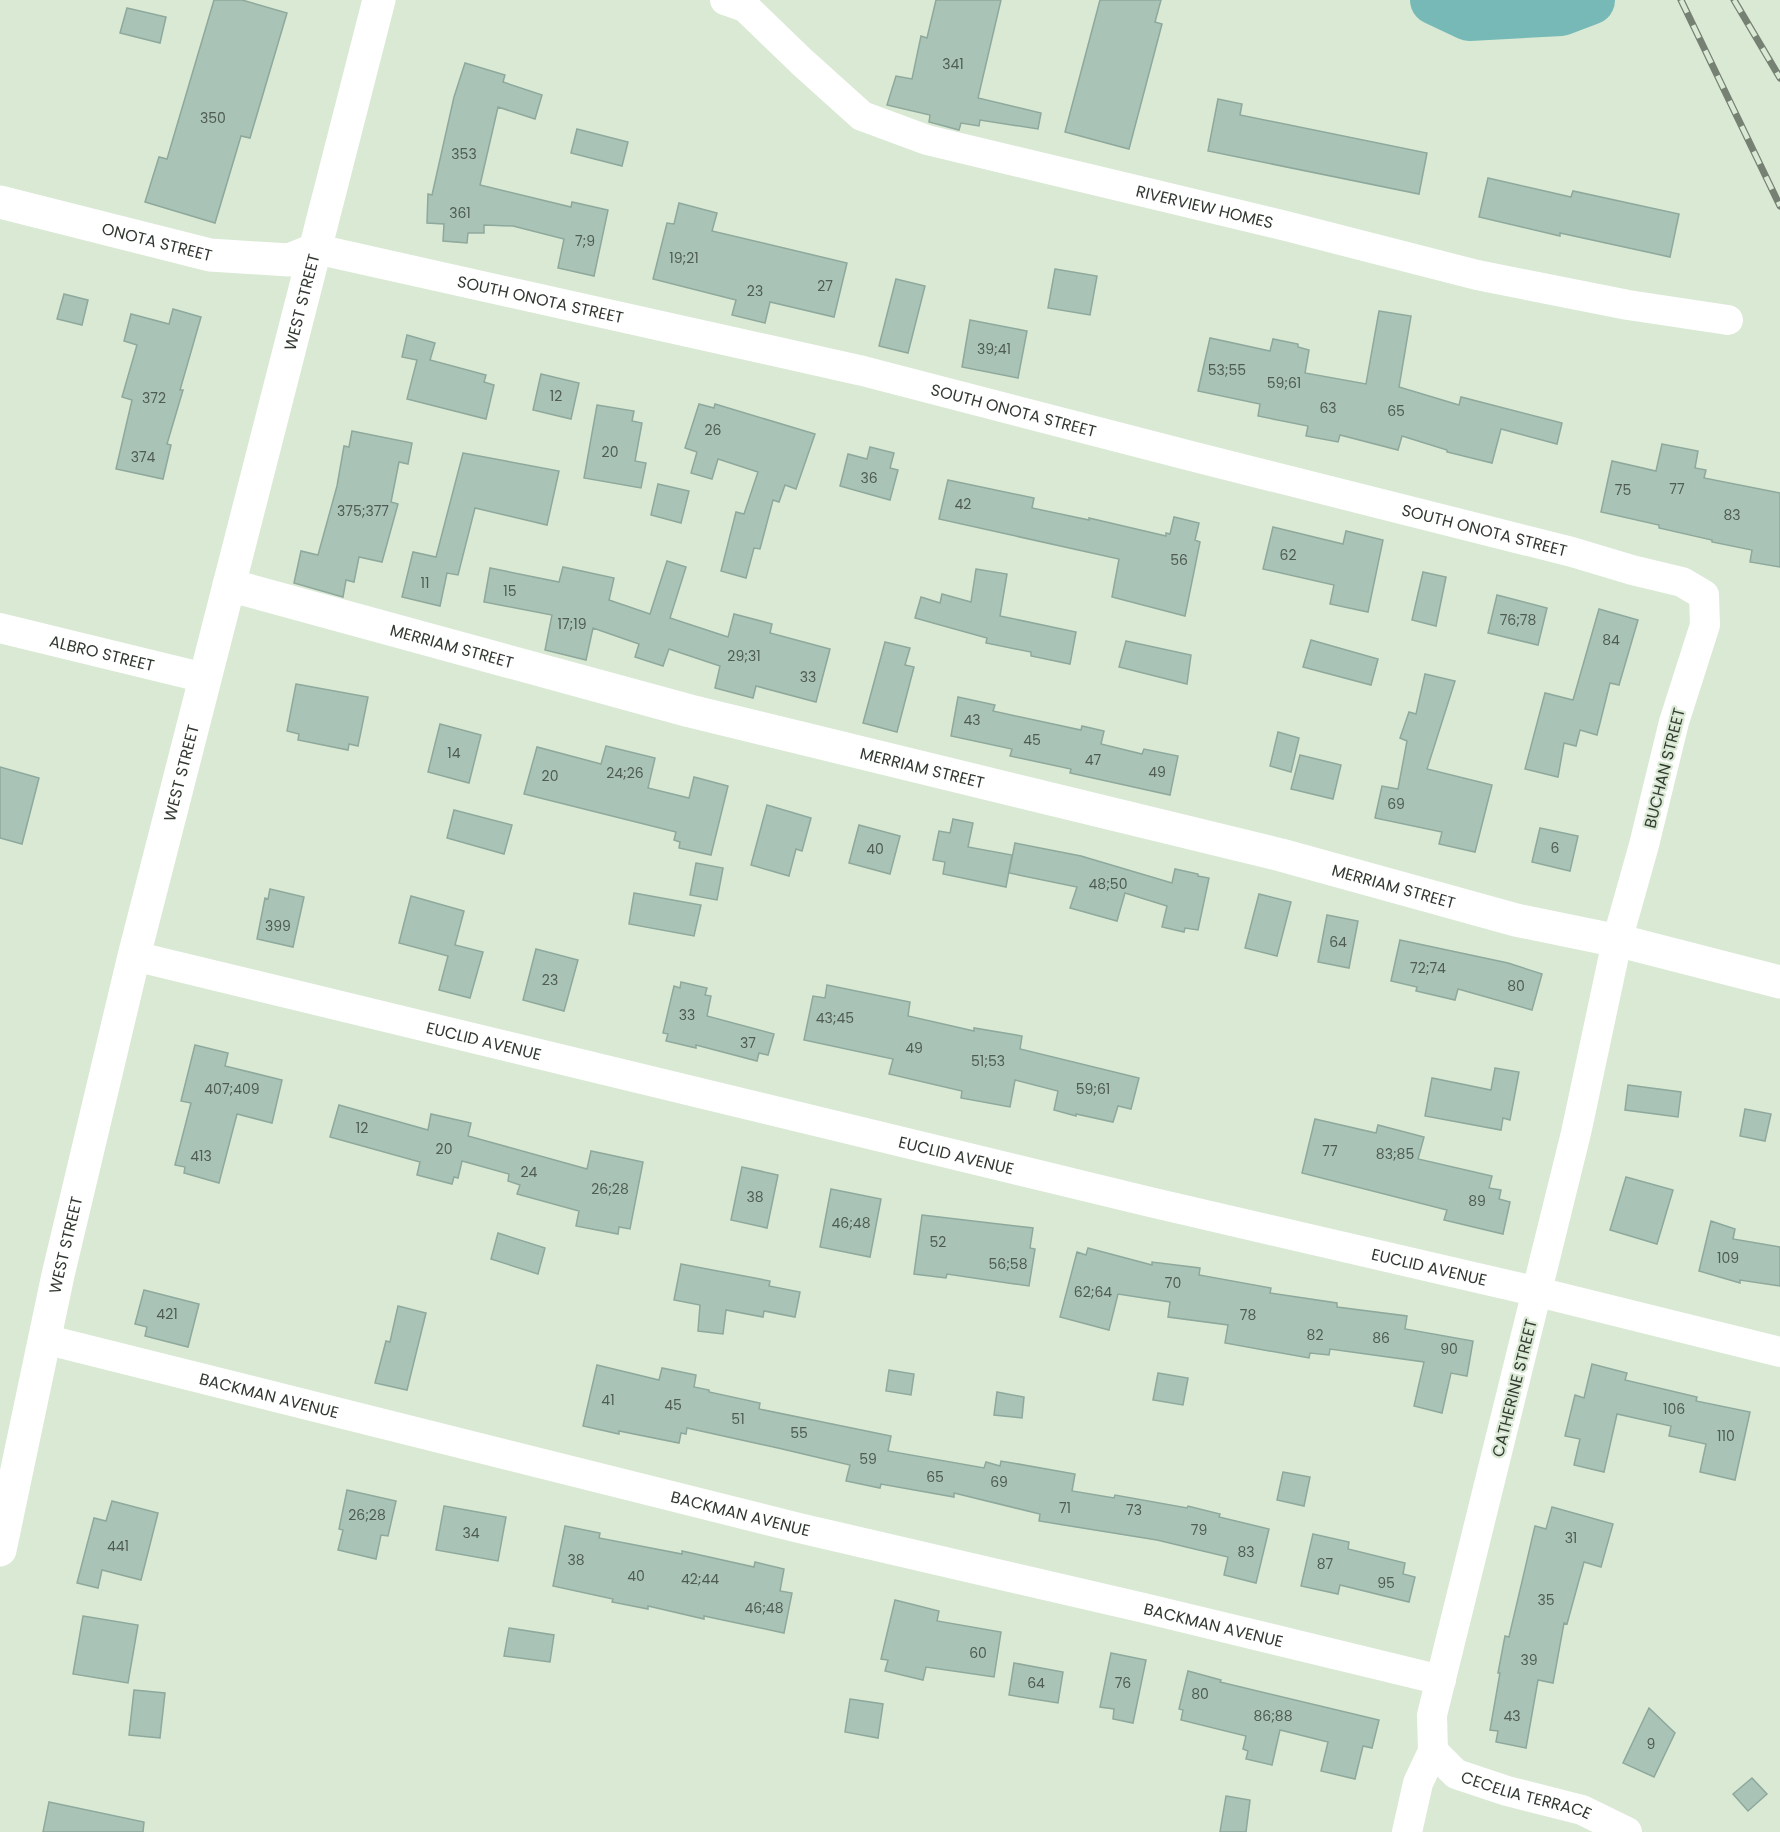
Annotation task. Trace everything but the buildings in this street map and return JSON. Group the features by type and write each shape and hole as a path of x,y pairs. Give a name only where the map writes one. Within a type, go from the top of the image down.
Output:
{"street":[{"name":"WEST STREET","path":"0,1550 44,1339 134,956 379,0"},
{"name":"RIVERVIEW HOMES","path":"725,0 745,7 862,116 927,140 1274,223 1477,275 1628,305 1728,320"},
{"name":"ONOTA STREET","path":"0,202 210,255 289,260 316,249"},
{"name":"SOUTH ONOTA STREET","path":"316,249 863,370 1572,552 1682,582 1704,595"},
{"name":"MERRIAM STREET","path":"229,585 690,711 1281,855 1516,920 1617,941 1780,982"},
{"name":"BUCHAN STREET","path":"1617,941 1644,845 1674,722 1705,625 1704,595"},
{"name":"ALBRO STREET","path":"0,628 205,678"},
{"name":"CATHERINE STREET","path":"1407,1832 1418,1783 1433,1751 1432,1715 1538,1292 1576,1133 1617,941"},
{"name":"EUCLID AVENUE","path":"134,956 1138,1200 1538,1292 1780,1352"},
{"name":"BACKMAN AVENUE","path":"44,1339 787,1525 1441,1680"},
{"name":"CECELIA TERRACE","path":"1433,1751 1456,1774 1507,1791 1582,1810 1628,1832"}],"waterway":[{"path":"1435,0 1469,16 1561,11 1590,0"}],"railway":[{"path":"1681,0 1780,206"},
{"path":"1734,0 1780,78"}]}
